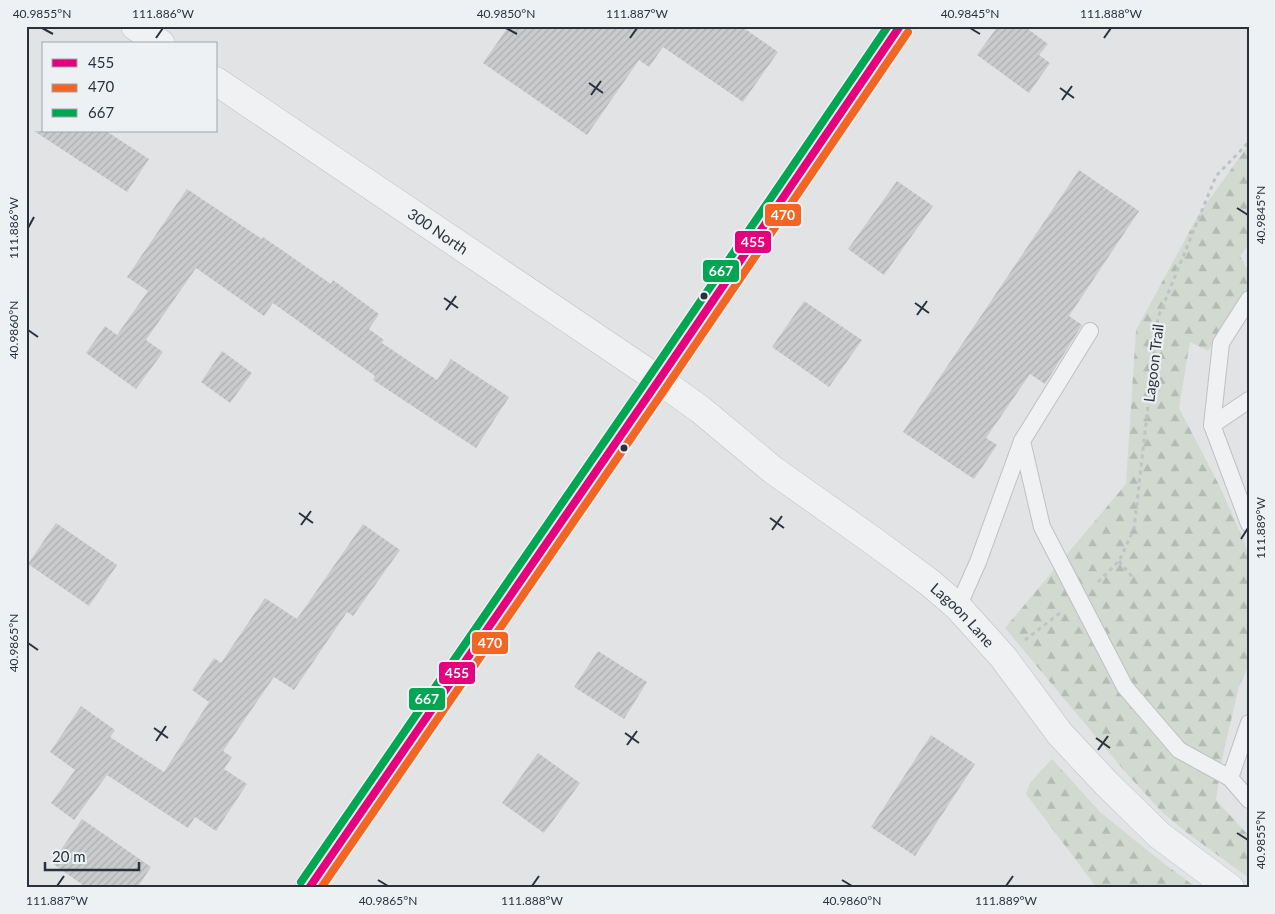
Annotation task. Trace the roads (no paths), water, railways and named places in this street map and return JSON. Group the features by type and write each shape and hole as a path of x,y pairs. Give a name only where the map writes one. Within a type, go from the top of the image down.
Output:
{"main road":[{"path":"309,888 660,380 900,26"}],"street":[{"path":"135,26 158,42"},
{"name":"300 North","path":"218,82 660,380"},
{"name":"Lagoon Lane","path":"660,380 701,410 773,470 886,550 929,582 958,607 1003,657 1060,734 1106,783 1159,835 1230,888"}],"lane":[{"path":"1249,299 1221,344 1212,425 1249,524"},
{"path":"958,607 978,562 1022,441 1090,331"},
{"path":"1212,425 1249,400"},
{"path":"1022,441 1042,527 1126,687 1178,750 1230,778 1249,800"},
{"path":"1230,778 1249,723"}]}
